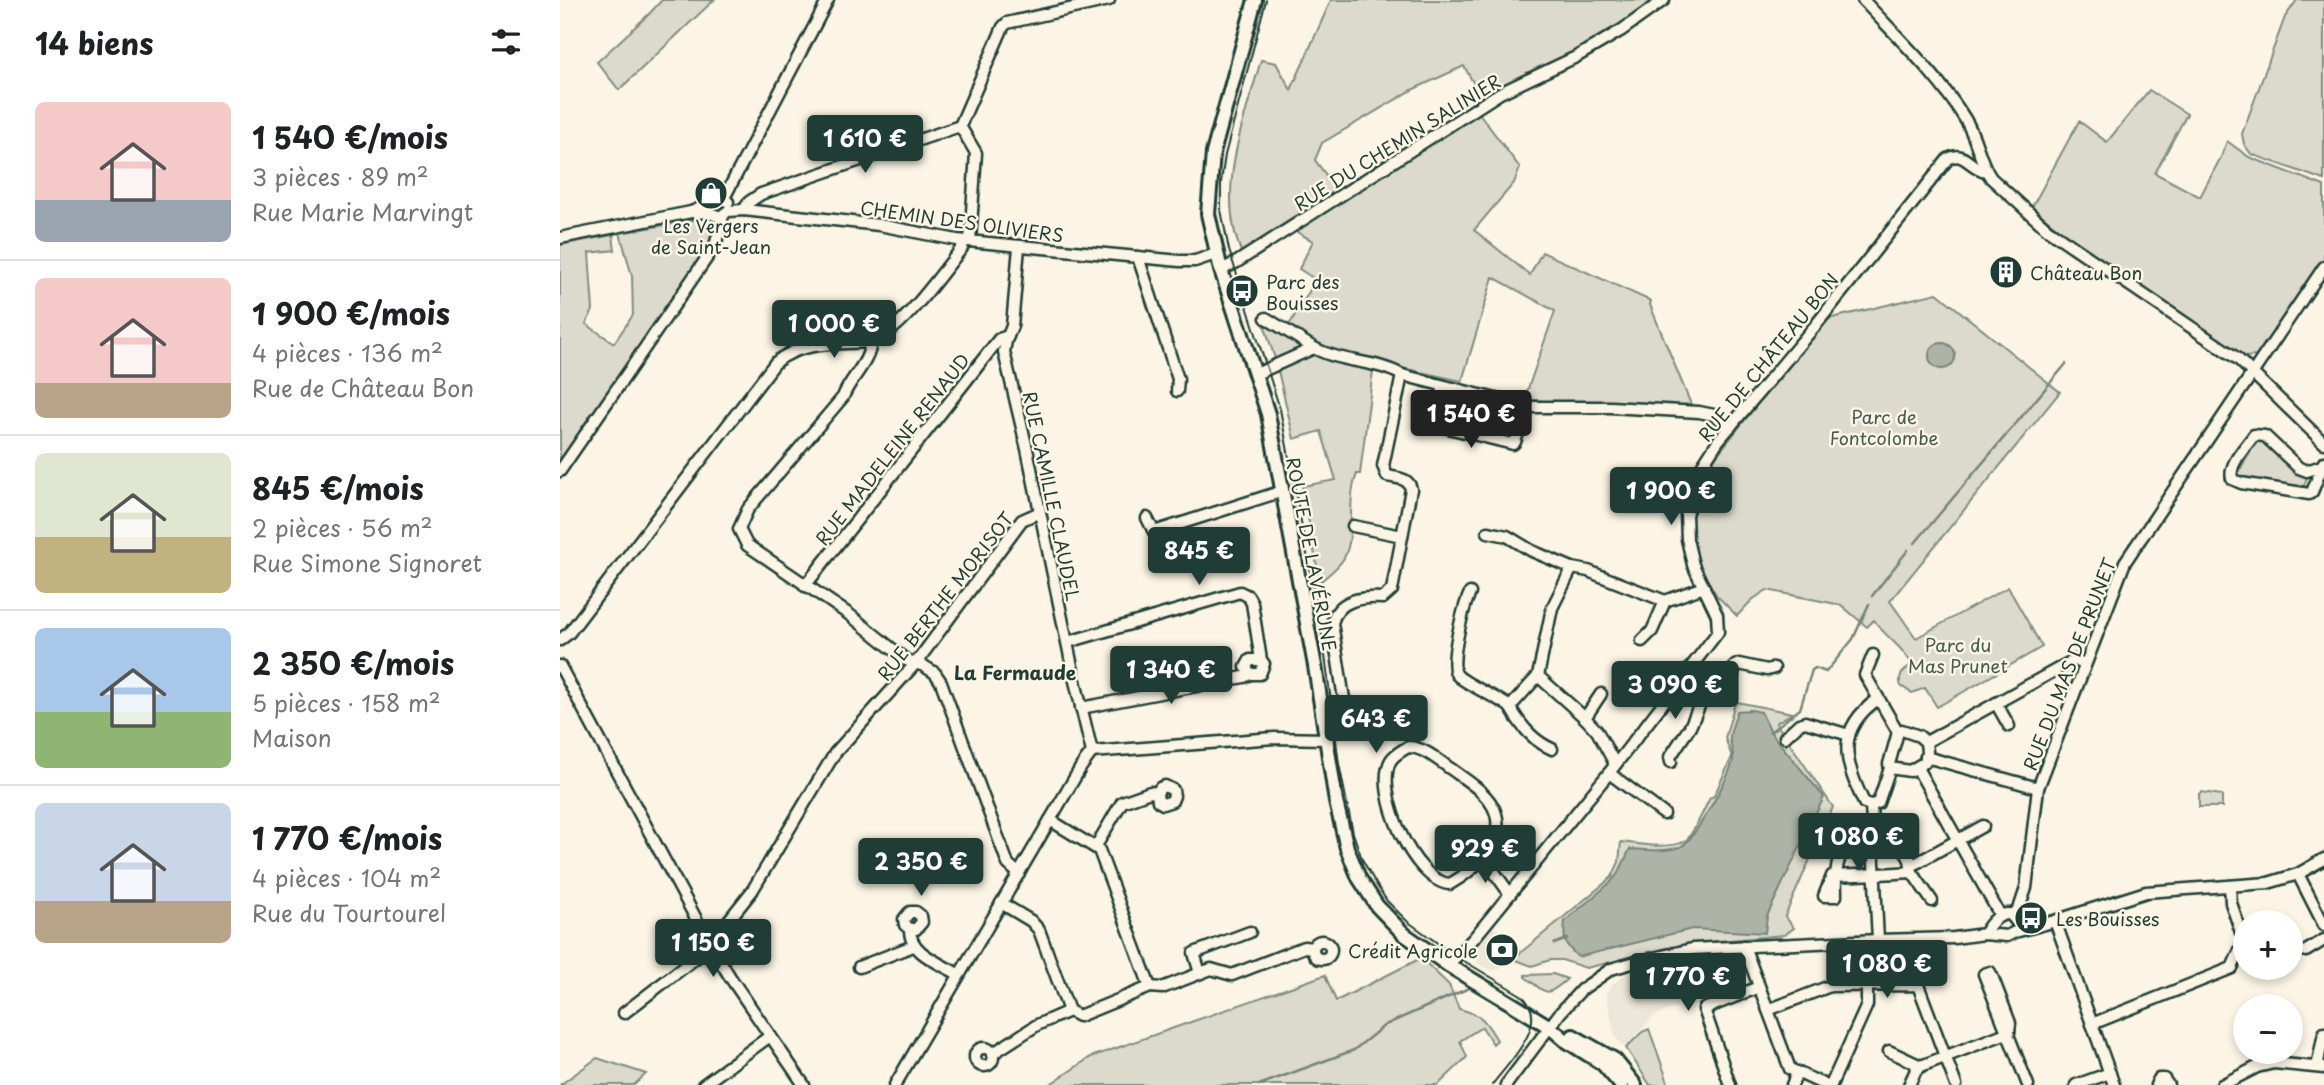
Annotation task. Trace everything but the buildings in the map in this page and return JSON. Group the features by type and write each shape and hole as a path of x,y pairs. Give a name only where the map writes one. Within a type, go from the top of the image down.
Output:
{"main road":[{"name":"ROUTE DE LAVÉRUNE","path":"1255,0 1213,153 1208,205 1216,254 1268,414 1328,739 1341,830 1359,878 1377,906 1404,934 1448,965 1550,1027 1603,1064 1621,1085"},
{"name":"ROUTE DE LAVÉRUNE","path":"1550,1027 1562,1030 1615,1060 1635,1085"}],"street":[{"path":"560,471 715,246 719,233 719,209 828,0"},
{"path":"744,210 749,202 761,194 960,126 1007,23 1109,0"},
{"name":"RUE DU CHEMIN SALINIER","path":"1221,270 1500,93 1576,57 1622,30 1664,0"},
{"path":"1863,0 1958,108 1967,122 1986,171 1992,178 2047,229 2238,359 2324,443"},
{"path":"560,640 569,633 775,363 790,352 801,349 871,342 882,338 898,327 962,248 967,241 976,153 960,126"},
{"name":"RUE DE CHÂTEAU BON","path":"1448,965 1474,939 1612,769 1718,632 1717,615 1688,551 1686,515 1700,469 1718,440 1815,326 1948,159 1960,155 1981,171 1986,171"},
{"path":"560,238 719,209"},
{"name":"CHEMIN DES OLIVIERS","path":"719,209 880,225 967,241 1019,247 1195,261 1216,254"},
{"name":"RUE CAMILLE CLAUDEL","path":"1019,247 1012,326 1004,352 1092,752"},
{"path":"1138,257 1178,379 1177,391"},
{"name":"RUE DU MAS DE PRUNET","path":"2015,923 2026,888 2038,788 2125,562 2324,267"},
{"path":"1266,318 1314,348 1334,356 1392,369 1402,375 1527,407 1611,407 1699,412 1714,415 1731,426"},
{"name":"RUE MADELEINE RENAUD","path":"805,586 999,338 1008,336"},
{"path":"871,342 871,349 863,366 843,397 748,509 741,523 741,535 747,545 850,615 897,654 935,673 1008,864 1018,874"},
{"path":"1256,374 1314,348"},
{"path":"1351,707 1344,699 1332,619 1357,597 1383,598 1392,590 1411,486 1405,480 1387,476 1383,466 1402,375"},
{"path":"1444,386 1435,420 1440,426 1513,444 1527,407"},
{"path":"2259,434 2265,436 2300,468 2307,471 2323,464 2313,490 2307,494 2241,483 2232,479 2230,474 2233,465 2254,435 2259,434"},
{"path":"1147,517 1154,532 1283,491"},
{"name":"RUE BERTHE MORISOT","path":"624,1013 710,943 725,925 752,891 835,753 916,663 1022,520 1040,512"},
{"path":"1353,526 1402,536"},
{"path":"1488,532 1507,536 1532,551 1572,568 1588,571 1665,601 1704,587"},
{"path":"1510,707 1538,676 1552,608 1572,568"},
{"path":"1068,642 1240,592 1248,596 1252,603 1261,660 1250,660 1246,667 1250,674 1081,708"},
{"path":"1470,593 1464,606 1454,670 1458,676 1510,707 1539,744 1552,749"},
{"path":"1642,641 1652,631 1665,601"},
{"path":"1873,655 1865,675 1898,732 1880,798 1878,803 1871,805 1864,803 1850,772 1847,758 1849,735 1864,709 1878,699"},
{"path":"1926,742 2074,660 2085,664"},
{"path":"1691,668 1717,689 1728,687 1735,666 1739,664 1767,670 1774,668"},
{"path":"560,666 710,943 804,1085"},
{"path":"1538,676 1597,731 1612,769 1664,814"},
{"path":"1671,762 1671,757 1690,727 1709,683"},
{"path":"1585,718 1601,694"},
{"path":"1996,703 2009,726"},
{"path":"1785,737 1804,722 1849,735"},
{"path":"1898,732 1909,732 1926,742"},
{"path":"895,1085 958,974 1092,752 1274,738 1328,739"},
{"path":"1890,768 1910,771 1917,768 1926,757 1926,742"},
{"path":"1408,747 1422,750 1477,788 1493,806 1497,820 1495,835 1484,858 1450,884 1435,879 1415,858 1395,820 1388,793 1387,772 1396,753 1408,747"},
{"path":"1926,757 2038,788"},
{"path":"1917,768 1958,840 1997,919 1998,934"},
{"path":"1096,846 1122,802 1150,792 1157,793"},
{"path":"1871,805 1878,940"},
{"path":"1050,820 1096,846 1150,987"},
{"path":"1848,836 1835,865 1835,876 1875,875 1911,869 1983,826"},
{"path":"1895,831 1911,869 1932,901"},
{"path":"1484,858 1510,894"},
{"path":"1984,934 1997,919 2006,914 2015,923 2030,928 2146,892 2268,883 2298,874 2324,859"},
{"path":"2298,874 2324,925"},
{"path":"2092,1024 2232,968 2244,941 2231,903 2230,886"},
{"path":"1001,903 1031,921 1039,930 1069,1011 1079,1016 1150,987 1162,988 1211,969 1233,975 1304,947 1313,947"},
{"path":"2055,921 2114,1085"},
{"path":"1506,1085 1581,990 1611,969 1692,949 1954,938 1984,934 2007,936 2015,923"},
{"path":"910,929 910,940 914,946 958,974"},
{"path":"1200,973 1194,953 1250,932"},
{"path":"2306,951 2324,940"},
{"path":"859,967 914,946"},
{"path":"1744,946 1790,1069 1825,1085"},
{"path":"2009,1032 2010,1023 1993,976 1990,972 1984,974 2028,1085"},
{"path":"1831,1085 1867,1005 1867,985"},
{"path":"1768,1010 1830,986 1919,987 1956,1085"},
{"path":"1730,1085 1704,1009 1759,987"},
{"path":"992,1054 1037,1025 1069,1011"},
{"path":"1909,1085 1921,1066 2009,1032"},
{"path":"2222,1085 2257,1067 2274,1063 2321,1068 2324,1033"},
{"path":"703,1085 770,1036"},
{"path":"1889,1051 1921,1066"},
{"path":"1792,1085 1797,1073"},
{"path":"2076,1085 2110,1073"},
{"path":"2156,1085 2159,1079 2164,1079 2168,1085"}],"shaded area":[{"path":"1942,343 1951,347 1955,356 1951,365 1942,369 1933,365 1929,356 1933,347"},
{"path":"1737,711 1761,712 1772,734 1824,797 1767,916 1765,933 1692,929 1578,957 1566,942 1565,921 1611,882 1630,849 1668,850 1686,843 1710,808 1730,768 1733,757 1730,735"},
{"path":"1493,926 1524,951 1500,969 1492,971 1477,963 1474,949"},
{"path":"1661,960 1677,1007 1655,1016 1624,1047 1615,1037 1606,994 1612,985 1629,972"}],"green space":[{"path":"662,0 714,0 619,90 597,62"},
{"path":"1331,0 1660,0 1559,63 1481,97 1464,66 1414,89 1322,143 1315,160 1340,194 1243,256 1231,208 1231,183 1240,132 1261,60 1276,63 1291,90"},
{"path":"2297,0 2324,0 2324,180 2251,154 2244,144 2242,134 2285,17"},
{"path":"2149,90 2187,114 2155,173 2200,197 2227,141 2249,157 2324,186 2324,260 2256,356 2245,357 2085,251 2032,207 2079,121 2107,142"},
{"path":"1479,113 1520,168 1514,183 1474,230 1530,275 1542,252 1651,301 1650,305 1692,407 1524,400 1555,311 1493,277 1462,381 1374,362 1360,474 1357,474 1352,495 1348,549 1339,565 1320,582 1302,486 1336,480 1321,431 1294,439 1276,362 1263,321 1285,332 1316,280 1299,269 1313,241 1293,230"},
{"path":"704,218 713,232 709,244 560,467 560,245 613,235 615,250 589,253 593,310 586,324 614,343 633,315 632,276 620,233"},
{"name":"Parc de Fontcolombe","path":"1937,293 2060,392 1890,601 1916,638 2008,587 2042,647 1937,707 1925,688 1912,693 1901,686 1901,676 1912,664 1874,620 1867,627 1841,605 1767,590 1752,600 1737,616 1717,596 1692,554 1689,517 1703,473 1824,320"},
{"path":"2255,439 2261,439 2301,473 2308,475 2304,486 2307,490 2240,479 2236,476 2238,464 2241,468 2250,453 2248,448"},
{"path":"1737,702 1792,713 1776,723 1833,807 1785,916 1794,928 1784,935 1696,943 1586,968 1562,960 1550,960 1532,966 1513,959 1612,877 1619,862 1621,842 1666,846 1688,838 1710,798 1714,796 1732,757 1725,738"},
{"path":"2201,792 2222,795 2222,807 2199,807"},
{"path":"1421,958 1449,985 1459,1009 1482,1019 1497,1040 1493,1044 1482,1027 1460,1041 1467,1057 1438,1085 1049,1085 1091,1057 1325,975 1336,1001"},
{"path":"1553,974 1567,979 1546,992 1525,977 1525,975"},
{"path":"1649,1029 1669,1085 1650,1085 1626,1048 1642,1032"},
{"path":"597,1058 646,1074 634,1085 560,1085"}],"waterway":[{"path":"1915,543 2066,364"},
{"path":"1872,596 1908,550"},
{"path":"1770,732 1800,709 1812,670 1815,668 1826,672 1853,639 1869,604"},
{"path":"1554,944 1567,939"},
{"path":"1259,1085 1354,1050 1385,1025 1469,988"}],"tram line":[{"path":"1266,0 1225,155 1221,182 1221,210 1229,250 1280,409 1323,640 1339,764 1353,833 1362,859 1387,901 1407,921 1454,955 1521,995 1530,1005 1532,1017 1524,1042 1492,1085"}],"place":[{"name":"Les Vergers de Saint-Jean","path":"711,193"},
{"name":"Château Bon","path":"2006,272"},
{"name":"Parc des Bouisses","path":"1242,291"},
{"name":"Les Bouisses","path":"2031,918"},
{"name":"Crédit Agricole","path":"1502,950"}],"district":[{"name":"La Fermaude","path":"1015,672"}],"park label":[{"name":"Parc du Mas Prunet","path":"1958,654"}]}
